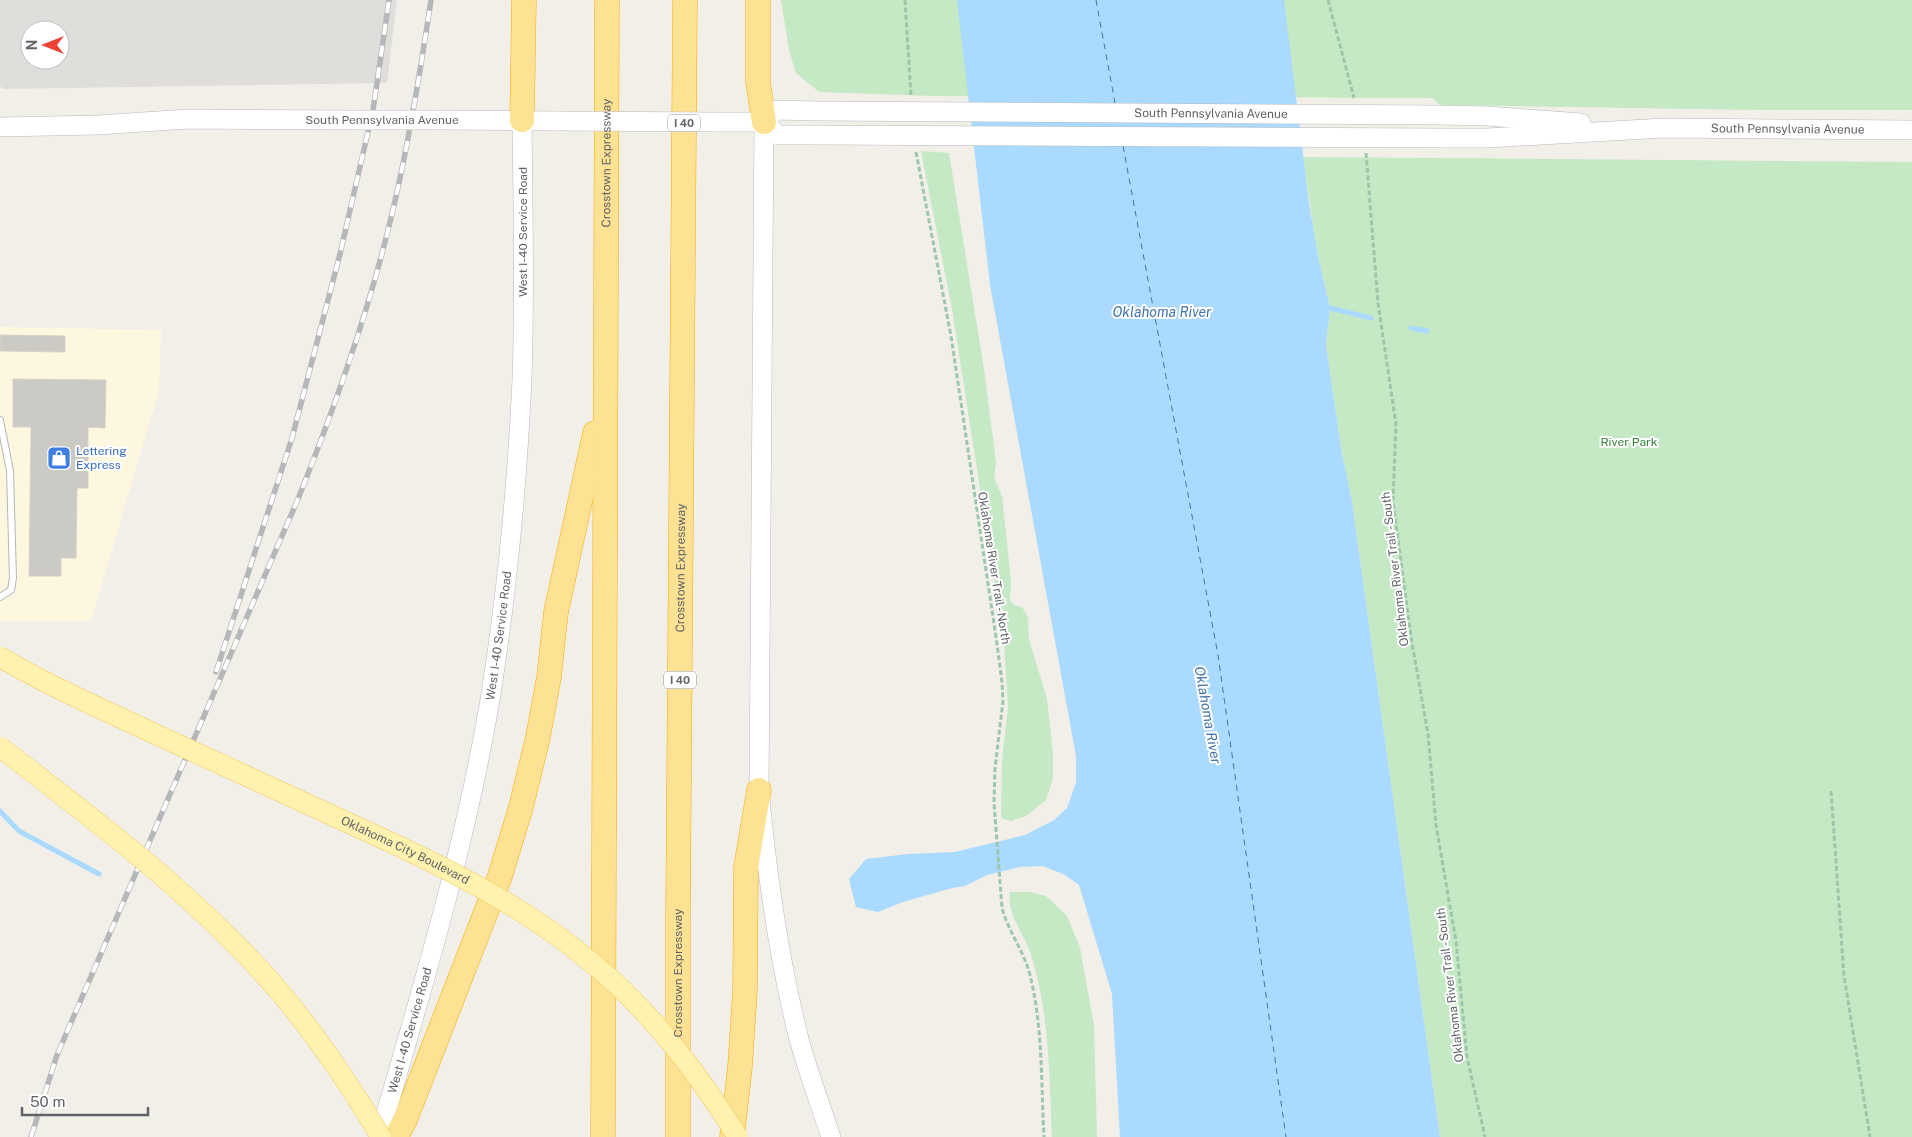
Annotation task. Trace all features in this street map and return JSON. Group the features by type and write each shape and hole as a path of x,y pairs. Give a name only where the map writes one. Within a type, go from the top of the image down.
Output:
{"highway":[{"path":"522,120 524,0"},
{"name":"Crosstown Expressway","path":"603,1137 607,0"},
{"name":"Crosstown Expressway","path":"678,1137 685,0"},
{"path":"758,0 758,82 764,122"},
{"path":"396,1137 405,1120 500,876 521,807 538,737 549,677 556,612 606,385"},
{"path":"732,1137 740,1067 745,990 746,867 759,790"}],"main road":[{"name":"South Pennsylvania Avenue","path":"764,122 776,110 817,110 1440,115 1487,116 1664,128 1912,130"},
{"name":"South Pennsylvania Avenue","path":"0,127 98,125 188,119 522,120 764,122 778,135 1443,138 1488,138 1664,128"},
{"name":"West I-40 Service Road","path":"380,1137 459,853 490,700 517,476 522,377 522,120"},
{"path":"764,122 759,790 766,864 783,969 799,1040 831,1137"},
{"name":"Oklahoma City Boulevard","path":"0,657 21,670 117,716 408,850 466,879 540,924 590,961 618,985 648,1016 700,1079 738,1137"},
{"path":"0,747 154,868 252,961 332,1061 380,1137"}],"lane":[{"path":"0,420 10,471 13,578 11,590 0,597"}],"path":[{"path":"905,0 911,103"},
{"path":"1328,0 1356,106"},
{"name":"Oklahoma River Trail - North","path":"915,146 951,336 996,637 1002,701 995,768 994,813 1002,901 1006,921 1024,955 1035,995 1044,1137"},
{"name":"Oklahoma River Trail - South","path":"1365,149 1378,303 1396,424 1393,501 1411,637 1428,734 1436,825 1456,941 1467,1057 1485,1137"},
{"path":"1831,791 1844,976 1870,1137"}],"shaded area":[{"path":"0,0 397,0 387,83 3,89 0,86"},
{"path":"0,327 161,330 159,391 91,621 0,621"}],"green space":[{"path":"781,0 1912,0 1912,110 1759,110 1440,105 1432,98 935,96 819,92 796,73 789,50"},
{"path":"921,151 949,153 984,369 996,463 994,478 1002,496 1011,580 1010,600 1014,605 1022,607 1028,617 1029,639 1047,699 1053,753 1053,778 1046,800 1026,816 1011,821 1001,818 1002,760 1008,707 1004,643 952,309"},
{"name":"River Park","path":"1303,157 1912,162 1912,1137 1440,1137 1352,502 1341,448 1326,345 1330,308 1317,252"},
{"path":"1010,892 1029,892 1046,896 1067,916 1080,948 1094,1025 1097,1137 1052,1137 1045,1021 1037,975 1030,952 1013,916"}],"water":[{"name":"Oklahoma River","path":"957,0 1284,0 1309,203 1318,256 1330,308 1326,345 1341,448 1352,502 1440,1137 1120,1137 1112,994 1079,885 1065,875 1043,866 1020,867 987,875 965,886 903,902 878,912 856,907 849,879 866,859 908,854 955,852 1025,835 1054,820 1067,808 1076,783 1076,756 990,285"}],"building":[{"path":"0,335 65,336 65,352 0,351"},
{"name":"Lettering Express","path":"13,379 106,380 105,428 88,427 88,488 77,488 76,558 61,558 61,576 29,576 31,427 13,427"}],"waterway":[{"path":"1330,308 1371,318"},
{"path":"1411,328 1427,331"},
{"path":"0,811 19,831 99,874"}],"ferry route":[{"path":"1096,0 1115,103"},
{"path":"1123,146 1218,655 1286,1137"}],"railway":[{"path":"216,672 292,438 340,254 373,110 389,0"},
{"path":"31,1137 57,1055 298,499 340,389 376,277 395,201 415,101 431,0"}],"place":[{"name":"Lettering Express","path":"59,458"}]}
